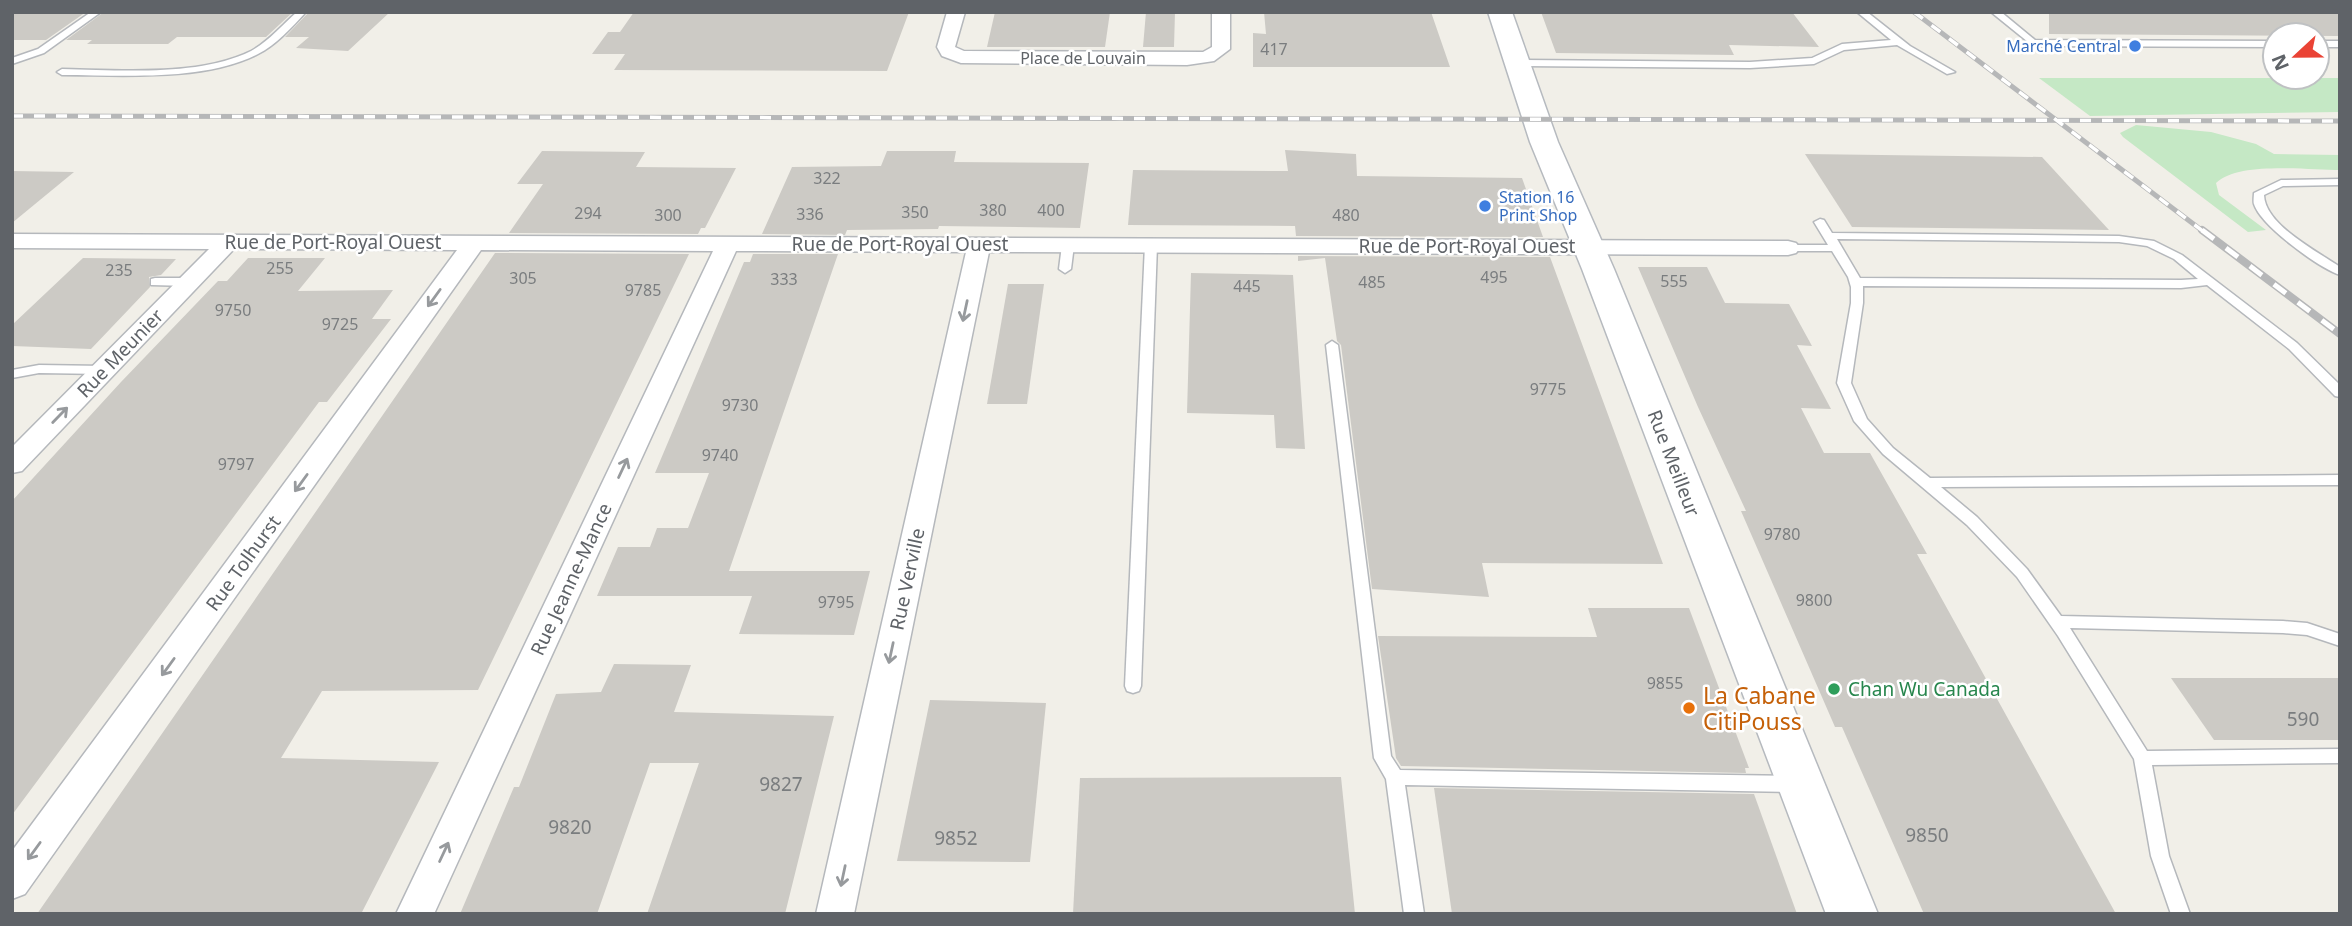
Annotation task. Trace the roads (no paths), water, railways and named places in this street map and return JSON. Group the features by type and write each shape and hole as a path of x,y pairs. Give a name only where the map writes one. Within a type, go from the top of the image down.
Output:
{"street":[{"name":"Place de Louvain","path":"956,12 946,47 949,52 961,57 1187,59 1207,57 1221,49 1221,12"},
{"name":"Rue Meilleur","path":"1500,12 1531,114 1587,247 1852,914"},
{"name":"Rue de Port-Royal Ouest","path":"12,241 1788,248"},
{"name":"Rue Meunier","path":"12,464 228,242"},
{"name":"Rue Tolhurst","path":"12,882 474,243"},
{"name":"Rue Jeanne-Mance","path":"415,914 727,244"},
{"name":"Rue Verville","path":"835,914 979,245"}],"lane":[{"path":"12,61 41,51 97,12"},
{"path":"62,72 152,71 233,60 256,51 302,12"},
{"path":"1861,12 1899,42 1950,72"},
{"path":"1995,12 2033,43 2261,44"},
{"path":"1514,63 1750,65 1814,61 1842,47 1899,42"},
{"path":"2340,182 2273,185 2263,190 2257,202 2271,222 2340,272"},
{"path":"1820,222 1856,282 1857,303 1844,383 1861,421 1874,437 1972,521 2022,573 2057,622 2142,758 2156,850 2181,914"},
{"path":"1788,248 1833,242 2137,240 2170,251 2210,281 2293,346 2340,393"},
{"path":"1065,268 1068,245"},
{"path":"1133,686 1151,245"},
{"path":"1856,282 2181,284 2210,281"},
{"path":"155,282 189,282"},
{"path":"1332,345 1383,758 1395,777 1414,914"},
{"path":"18,374 28,379 99,374"},
{"path":"1927,483 2340,480"},
{"path":"2057,622 2283,627 2307,629 2340,640"},
{"path":"2142,758 2340,757"},
{"path":"1395,777 1800,784"}],"railway":[{"path":"1914,12 2057,120"},
{"path":"12,116 2057,120"},
{"path":"2057,120 2340,121"},
{"path":"2057,120 2204,232"},
{"path":"2202,230 2340,334"}],"place":[{"name":"Marché Central","path":"2135,46"},
{"name":"Station 16 Print Shop","path":"1485,206"},
{"name":"Chan Wu Canada","path":"1834,689"},
{"name":"La Cabane CitiPouss","path":"1689,708"}]}
